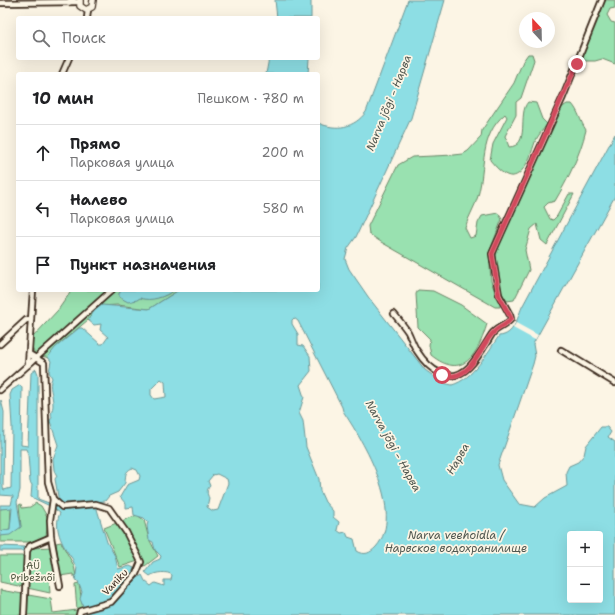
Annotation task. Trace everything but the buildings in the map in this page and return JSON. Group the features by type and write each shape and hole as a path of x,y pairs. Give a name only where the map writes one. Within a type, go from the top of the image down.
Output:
{"main road":[{"path":"80,1 82,8 88,10 92,8 95,0"}],"street":[{"path":"394,314 407,331 416,349 424,360 437,373 448,376 458,374 469,367 493,332 509,322 511,318 510,315 498,291 492,254 563,97 602,0"},
{"path":"0,3 7,1 80,1"},
{"path":"87,16 88,10"},
{"path":"63,72 68,60"},
{"path":"28,365 30,354 33,292"},
{"path":"0,390 110,292"},
{"path":"0,344 26,320 31,319"},
{"path":"561,350 615,383"},
{"path":"30,354 44,363 48,482 52,501 51,537 60,586"},
{"name":"Vaniku","path":"52,501 62,507 96,504 109,508 133,546 141,562 140,567 111,602 80,613"},
{"path":"24,615 27,551 32,544 51,537"}],"green space":[{"path":"604,0 615,0 615,8 610,9 607,15 611,22 615,23 615,64 602,59 595,61 584,61 582,58"},
{"path":"528,54 532,54 534,60 521,98 516,102 516,115 505,136 509,147 516,145 520,141 523,129 523,114 528,102 536,103 542,119 547,124 536,139 526,165 517,175 512,176 502,172 490,160 493,144 507,117 505,114 497,123 487,142 478,196 465,228 470,238 476,236 478,223 482,216 498,213 502,219 489,253 491,281 500,305 500,307 495,307 381,242 369,234 368,226 398,165 412,157 454,155 463,154 468,151 481,137 482,130 514,83 523,61"},
{"path":"567,104 572,104 586,130 577,158 555,201 548,203 544,207 550,219 553,220 557,216 569,194 574,194 547,245 541,240 537,224 531,229 525,250 529,270 514,300 507,301 503,296 498,283 496,262 497,249 561,108"},
{"path":"418,290 433,291 461,305 487,324 479,345 474,354 468,360 460,365 452,365 442,362 431,355 429,345 430,339 418,327 416,294"},
{"path":"71,292 120,292 119,293 138,299 140,297 160,297 176,292 149,309 117,305 100,306 88,320 58,345 49,358 35,354 31,346 32,338 58,310"},
{"path":"36,503 41,506 48,518 46,536 31,542 0,542 0,536 8,534 21,527 19,505 21,504 22,508 30,507"},
{"path":"11,507 10,529 0,531 0,509"},
{"path":"137,515 144,520 149,539 158,556 145,566 138,561 120,567 104,528"},
{"name":"AÜ Pribežnõi","path":"61,542 74,566 76,576 73,576 73,574 60,576 56,543"},
{"name":"AÜ Pribežnõi","path":"52,547 56,577 49,578 50,593 0,582 0,556 24,556 28,554 30,548"},
{"name":"AÜ Pribežnõi","path":"79,584 83,609 80,615 0,615 0,590 51,599 53,613 77,610 75,585"}],"water":[{"path":"275,0 311,0 311,16 277,16"},
{"name":"Narva veehoidla / Нарвское водохранилище","path":"408,0 445,0 411,118 356,237 348,248 345,259 349,269 369,298 425,370 443,383 452,385 467,377 479,365 499,336 512,330 522,307 615,134 615,196 533,344 535,356 533,364 498,465 502,480 519,504 535,507 545,498 567,486 566,472 569,466 578,462 584,455 586,446 601,427 607,427 611,432 608,437 615,442 615,615 85,615 86,613 105,608 110,605 118,599 137,578 142,575 145,581 151,586 155,583 164,586 164,580 171,580 172,575 161,572 150,576 145,572 153,562 160,559 161,556 155,550 153,542 149,540 147,526 148,522 144,518 134,515 133,507 126,508 126,504 120,497 127,485 139,480 140,476 137,470 132,468 128,471 126,474 125,483 118,492 109,496 105,501 66,505 59,502 55,479 57,476 54,470 53,459 58,445 50,421 52,417 51,414 53,405 51,387 52,378 49,372 51,361 48,357 55,348 79,328 82,328 100,344 103,344 108,337 100,330 101,324 94,325 88,320 95,310 102,305 149,309 176,292 320,292 320,124 338,127 351,125 366,112","holes":["294,318 298,321 343,411 370,458 384,497 386,516 384,533 376,547 367,553 357,551 354,539 348,537 346,532 341,533 337,530 339,522 333,517 333,511 325,502 320,491 319,479 306,447 303,421 299,413 304,397 300,385 311,371 310,356 303,346 298,345 298,334 292,324 292,320","161,379 165,382 166,397 154,399 151,395 151,389","217,474 227,479 228,483 218,510 213,511 207,507 209,498 207,490 210,486 208,481 213,475"]},
{"path":"269,60 309,60 308,72 266,72"},
{"path":"171,292 158,298 140,298 128,302 119,297 119,293"},
{"path":"36,369 38,374 38,499 68,510 85,506 96,506 107,542 115,556 118,569 130,566 134,568 127,582 114,596 98,605 90,607 83,606 80,599 82,592 78,582 75,581 77,567 64,547 58,530 58,518 60,513 52,507 31,497 32,485 30,482 28,454 26,449 20,449 20,490 17,502 21,527 10,535 0,536 0,531 10,529 12,508 0,509 0,505 11,505 13,496 0,495 0,402 1,400 4,412 4,490 11,488 12,426 10,395 12,390 20,385 22,388 21,445 28,446 31,373"},
{"path":"0,546 24,547 24,551 0,551"}],"pier":[{"path":"516,323 538,335 535,340 513,328"}],"route":[{"path":"442,375 452,376 469,367 476,359 493,332 506,325 511,318 499,296 491,257 577,64"}],"water label":[{"name":"Narva jõgi - Нарва","path":"389,103"},
{"name":"Narva jõgi - Нарва","path":"393,446"},
{"name":"Нарва","path":"458,459"}]}
